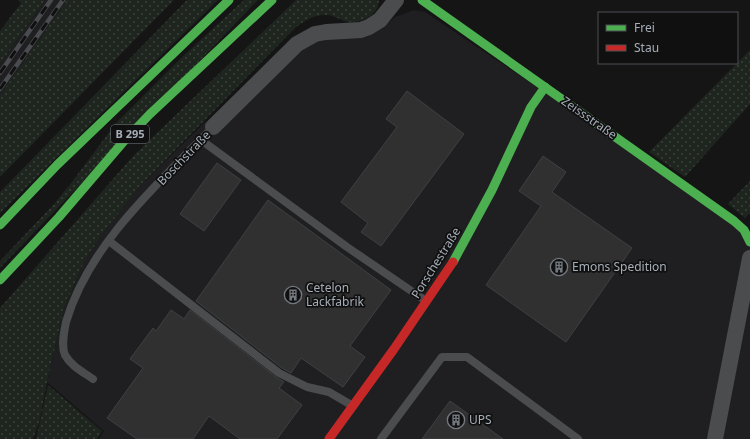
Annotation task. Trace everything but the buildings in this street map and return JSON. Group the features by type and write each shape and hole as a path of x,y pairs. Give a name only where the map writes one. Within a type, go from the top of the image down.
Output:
{"street":[{"name":"B 295","path":"0,225 57,165 230,0"},
{"name":"B 295","path":"0,280 59,217 124,140 272,0"},
{"name":"Boschstraße","path":"213,127 297,44 315,34 361,30 370,27 380,20 396,0"},
{"name":"Zeissstraße","path":"422,0 470,32 734,221 744,230 750,242"},
{"name":"Porschestraße","path":"329,439 427,302 453,262 492,190 531,107 545,87"},
{"path":"715,439 750,258"}],"lane":[{"path":"462,42 470,32"},
{"name":"Boschstraße","path":"93,379 71,362 65,354 63,342 64,329 71,307 83,281 97,256 149,193 213,127"},
{"path":"201,140 347,247 427,302"},
{"path":"109,242 279,373 306,387 329,392 354,406"},
{"path":"381,439 442,357 467,357 578,439"}],"shaded area":[{"path":"18,0 45,0 0,64 0,31 21,3"},
{"path":"45,0 67,0 0,95 0,64"},
{"path":"67,0 174,0 0,177 0,95"},
{"path":"187,0 218,0 0,213 0,192"},
{"path":"244,0 258,0 0,268 0,261 54,204 116,123 180,59"},
{"path":"296,0 379,1 374,13 368,18 360,21 349,22 328,15 319,15 296,27 139,187 101,236 84,262 64,308 39,423 33,439 0,439 0,308 134,155"},
{"path":"414,10 425,12 750,230 750,439 99,439 104,431 47,382 64,308 84,262 101,236 139,187 206,121 218,132 301,48 310,43 329,38 364,38 374,34 395,17"},
{"path":"750,50 750,104 685,177 649,152 736,64 738,64 738,62"},
{"path":"750,181 750,213 745,218 728,204"},
{"path":"48,385 102,431 97,439 36,439"}],"railway":[{"path":"0,73 51,0"},
{"path":"0,89 63,0"}],"traffic: fast":[{"path":"0,225 57,165 229,0"},
{"path":"0,280 59,217 124,141 150,114 272,0"},
{"path":"422,0 734,221 744,230 750,242"},
{"path":"453,262 492,190 531,107 545,87"}],"traffic: jam":[{"path":"329,439 394,349 453,262"}],"place":[{"name":"Emons Spedition","path":"559,267"},
{"name":"Cetelon Lackfabrik","path":"293,295"},
{"name":"UPS","path":"456,420"}]}
